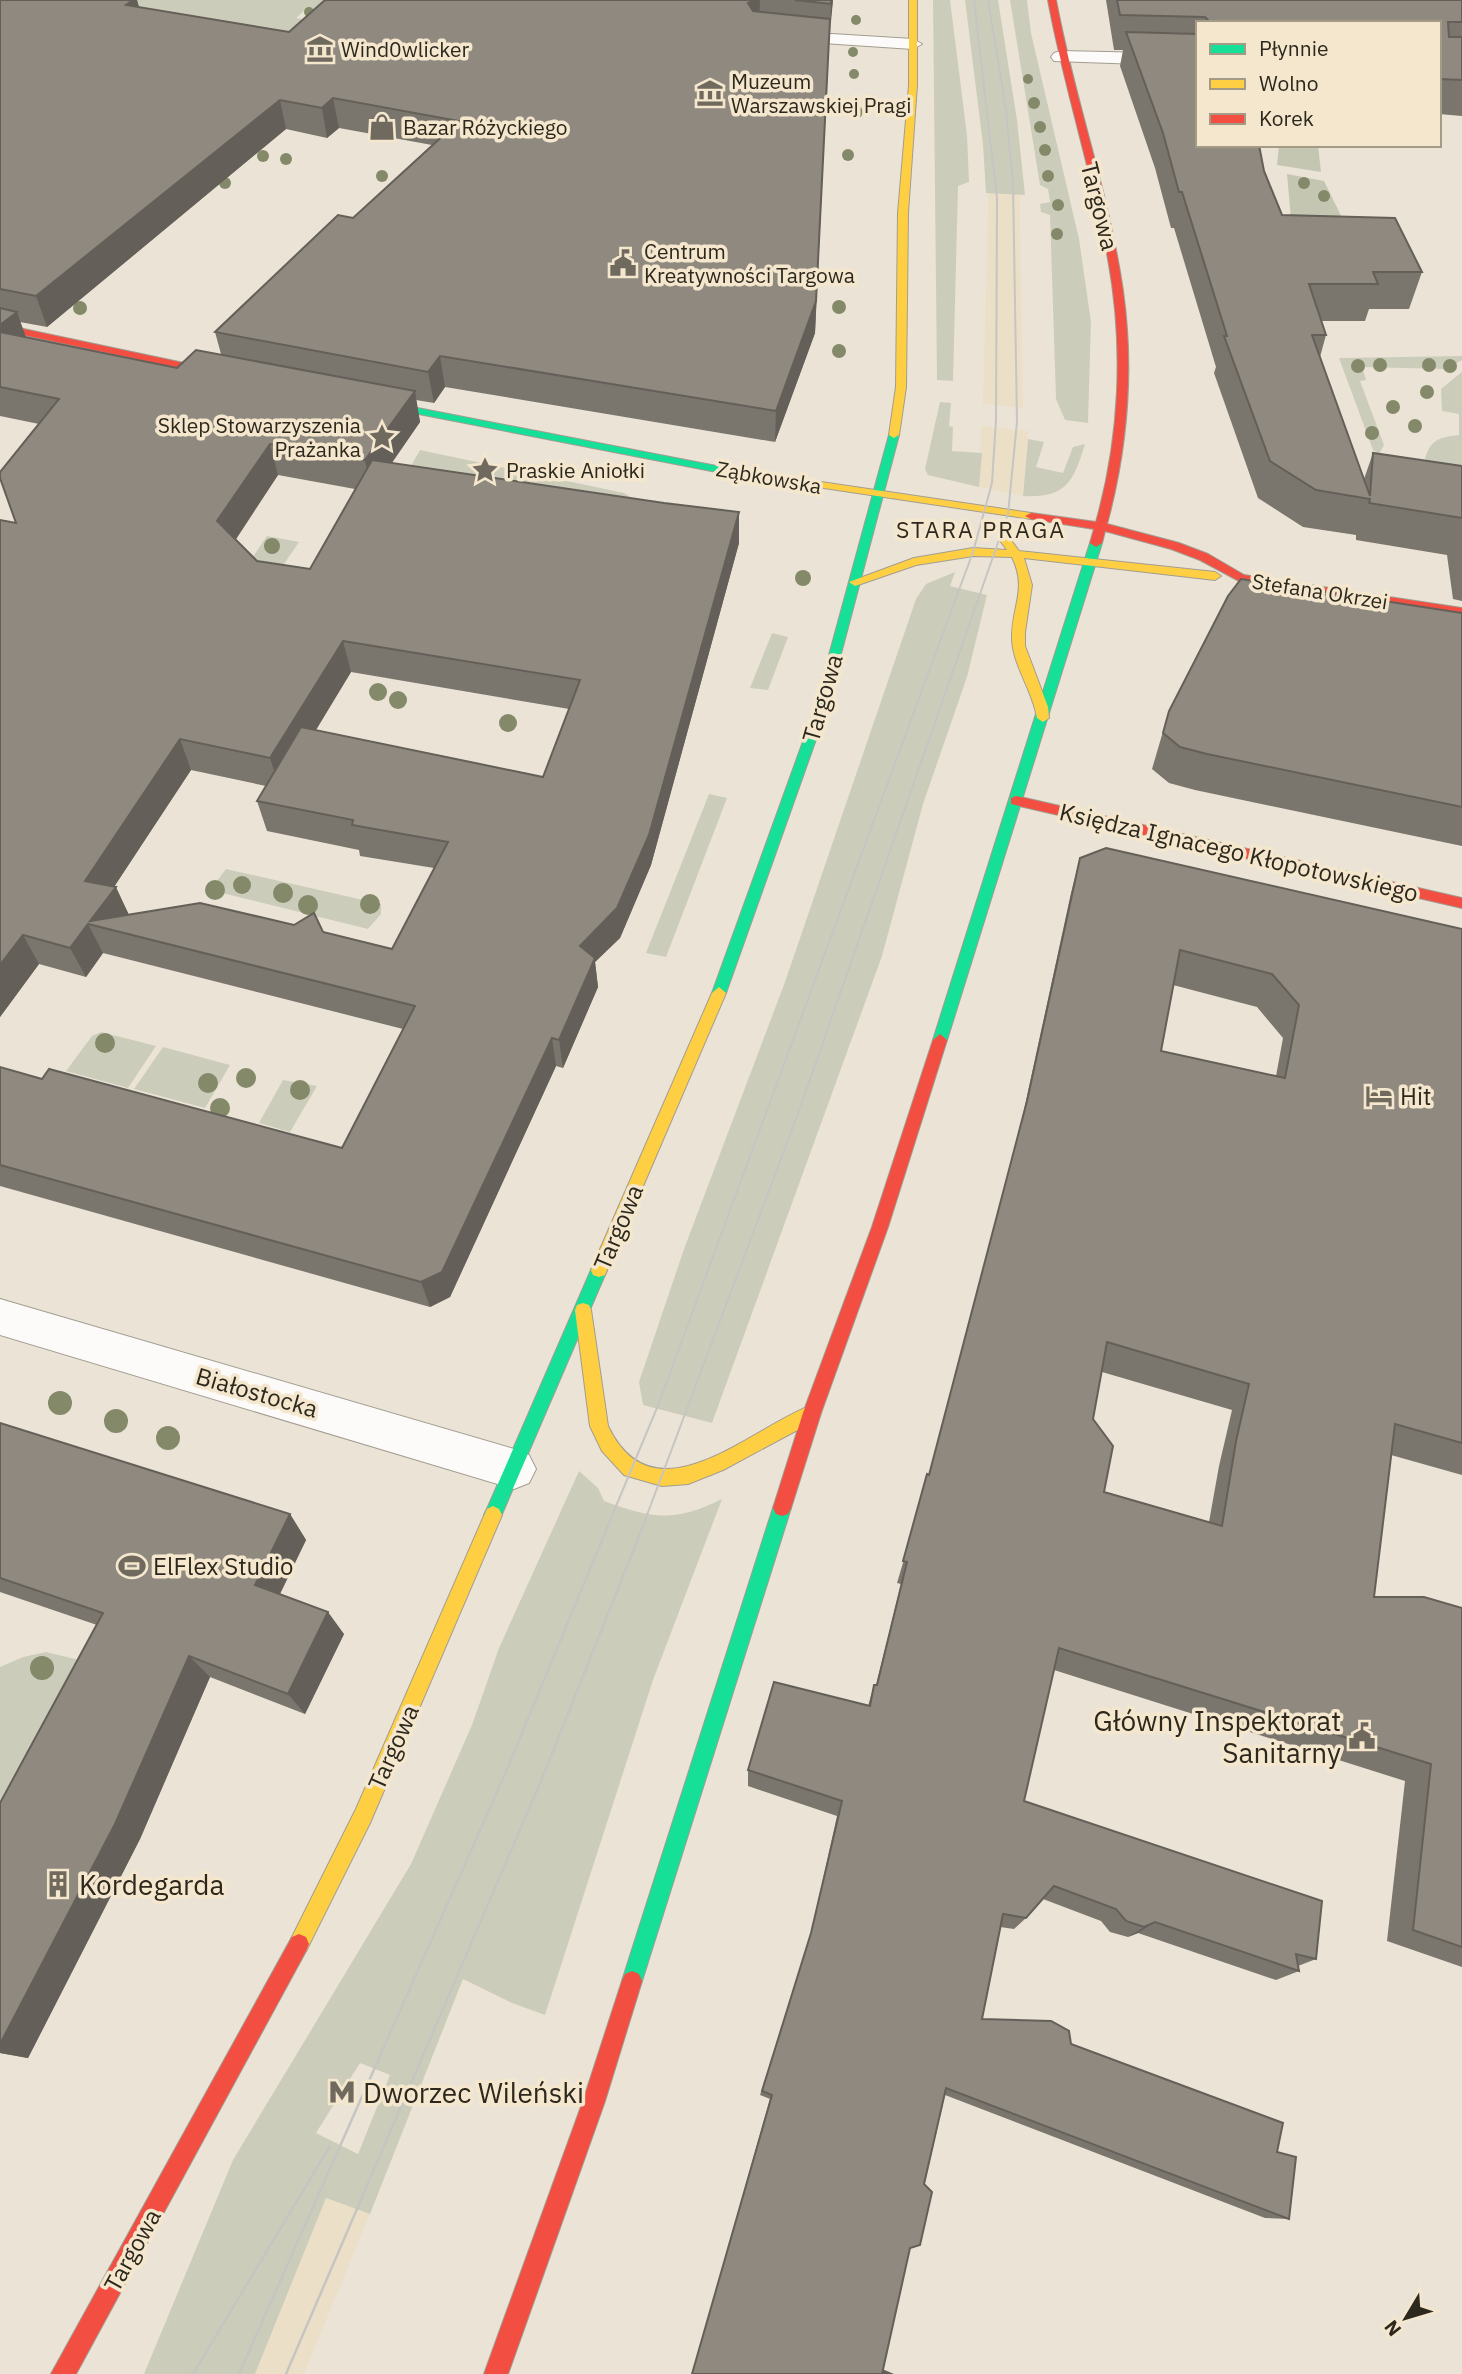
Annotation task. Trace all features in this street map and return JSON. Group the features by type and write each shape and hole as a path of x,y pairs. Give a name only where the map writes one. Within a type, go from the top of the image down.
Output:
{"main road":[{"name":"Targowa","path":"63,2374 305,1933 363,1816 724,977 793,791 819,714 893,441 901,387 903,213 913,0"},
{"name":"Targowa","path":"496,2374 594,2101 812,1413 880,1227 1103,527 1120,437 1122,328 1113,259 1061,57 1052,0"},
{"path":"0,327 249,379"},
{"name":"Ząbkowska","path":"350,398 755,476 1103,527"},
{"path":"971,509 1001,535 1017,554 1026,575 1028,592 1018,632 1019,645 1041,697 1043,718"},
{"name":"Stefana Okrzei","path":"1103,527 1175,545 1204,557 1241,579 1462,612"},
{"path":"855,582 895,567 973,552 1017,554 1241,579"},
{"name":"Księdza Ignacego Kłopotowskiego","path":"1016,801 1462,903"},
{"path":"583,1310 599,1426 608,1445 630,1469 662,1478 688,1476 717,1464 812,1413"}],"street":[{"path":"1061,57 1196,60"},
{"name":"Białostocka","path":"0,1317 514,1469"}],"lane":[{"path":"759,33 822,40 913,44"}],"shaded area":[{"path":"988,193 1020,195 1023,408 983,404"},
{"path":"981,426 1028,431 1023,496 979,487"},
{"path":"326,2197 370,2214 304,2374 255,2374"}],"green space":[{"path":"108,0 330,0 318,11 306,9 296,18 320,22 283,54"},
{"path":"933,0 950,0 967,135 969,182 958,186 953,381 937,380"},
{"path":"965,0 998,0 1017,120 1025,195 986,193 983,145"},
{"path":"1010,0 1027,0 1031,33 1079,239 1091,322 1088,423 1065,420 1056,399 1050,215 1041,212 1040,204 1050,202 1048,189 1040,185"},
{"path":"1279,147 1318,147 1321,172 1277,165"},
{"path":"1287,174 1324,181 1351,236 1291,219"},
{"path":"1462,356 1462,360 1446,369 1362,367 1366,380 1360,381 1384,445 1379,454 1373,450 1339,358"},
{"path":"1462,372 1462,475 1385,459 1425,460 1429,448 1436,441 1459,435 1459,414 1442,411 1441,389"},
{"path":"940,402 951,403 949,426 953,427 952,451 982,453 979,487 928,475 925,469"},
{"path":"1028,439 1044,442 1036,467 1063,473 1073,447 1085,444 1071,478 1058,491 1038,496 1023,496"},
{"path":"420,450 624,493 693,538 395,494"},
{"path":"267,536 299,542 280,570 248,564"},
{"path":"955,572 950,586 987,595 967,677 923,804 882,956 712,1423 643,1405 639,1382 684,1249 785,982 916,599 926,584"},
{"path":"772,633 788,637 768,690 750,688"},
{"path":"709,794 727,798 666,957 646,953"},
{"path":"226,869 381,904 381,914 368,929 210,890"},
{"path":"101,1032 156,1046 128,1088 66,1071 92,1036"},
{"path":"163,1047 230,1065 205,1108 134,1089"},
{"path":"283,1080 317,1086 290,1132 259,1123"},
{"path":"579,1471 598,1488 604,1501 636,1512 664,1515 691,1512 722,1499 653,1680 545,2015 512,2003 463,1979 370,2214 326,2198 255,2374 144,2374 233,2160 411,1864 472,1725 499,1648","holes":["360,2063 390,2075 358,2154 316,2133"]},
{"path":"46,1652 100,1665 0,1822 0,1667 23,1657"}],"building":[{"path":"0,0 133,0 126,5 289,32 325,0 754,0 748,3 753,11 830,19 816,301 776,411 440,356 428,372 215,332 338,215 353,218 459,121 333,98 322,108 280,100 36,296 0,289"},
{"path":"795,0 831,0 831,4"},
{"path":"1117,0 1462,0 1462,22 1448,22 1449,37 1462,37 1462,80 1441,79 1441,21 1208,21 1205,17 1120,15"},
{"path":"1126,32 1196,34 1196,147 1259,147 1264,171 1282,215 1395,218 1422,272 1373,272 1378,284 1309,284 1326,335 1312,335 1370,496 1373,453 1462,466 1462,518 1369,503 1370,499 1316,490 1270,461 1224,336 1227,336 1182,192 1179,192 1163,133"},
{"path":"0,308 17,312 0,325"},
{"path":"0,332 177,368 196,350 415,391 365,460 270,444 217,521 257,561 310,569 372,460 739,512 649,835 617,908 580,946 595,958 559,1040 552,1038 442,1272 421,1282 0,1165 0,1067 42,1079 49,1069 342,1148 415,1006 88,924 70,948 23,935 0,965 0,520 16,523 0,472 59,399 0,387","holes":["343,641 580,680 543,777 301,727 257,801 353,820 352,825 448,842 392,949 323,932 314,913 294,925 200,903 90,921 116,887 85,881 180,739 270,758"]},
{"path":"1241,579 1462,613 1462,807 1207,754 1180,747 1163,733 1169,711 1228,596"},
{"path":"1106,848 1462,929 1462,1443 1395,1424 1374,1597 1424,1597 1462,1608 1462,1947 1413,1930 1431,1764 1059,1648 1024,1801 1322,1901 1316,1959 1296,1954 1299,1971 1155,1922 1144,1927 1126,1921 1116,1909 1054,1886 1026,1918 1003,1914 982,2019 1051,2021 1069,2031 1071,2044 1283,2123 1277,2152 1296,2157 1289,2219 946,2088 924,2184 932,2192 920,2245 910,2248 882,2374 692,2374 772,2095 762,2091 811,1933 842,1801 748,1770 774,1682 870,1706 907,1562 903,1561 927,1474 929,1475 1027,1101 1080,858","holes":["1180,950 1272,974 1299,1005 1285,1078 1161,1051","1107,1342 1249,1384 1236,1441 1222,1526 1104,1492 1113,1446 1093,1419"]},
{"path":"0,1423 290,1514 255,1585 328,1612 288,1694 189,1656 115,1824 0,2044 0,1803 103,1613 0,1578"}],"tram line":[{"path":"609,1523 659,1403 973,552 992,483 996,420 997,198 974,0"},
{"path":"644,1523 799,1111 1008,514 1017,422 1013,184 1006,110 988,0"},
{"path":"239,2374 505,1774 610,1521"},
{"path":"286,2374 541,1781 645,1521"},
{"path":"193,2374 330,2146"}],"traffic: fast":[{"path":"366,401 727,471"},
{"path":"719,993 819,714 894,435"},
{"path":"940,1040 1096,543"},
{"path":"493,1515 599,1270"},
{"path":"632,1981 782,1508"}],"traffic: slow":[{"path":"894,435 901,387 903,213 913,85 913,0"},
{"path":"727,471 1031,516"},
{"path":"1004,538 1018,558 1025,576 1026,595 1018,642 1039,698 1043,718"},
{"path":"855,582 914,562 973,552 1017,554 1215,576"},
{"path":"599,1270 719,993"},
{"path":"583,1310 599,1426 608,1445 630,1469 662,1478 688,1476 717,1464 812,1413"},
{"path":"299,1944 363,1816 493,1515"}],"traffic: jam":[{"path":"1052,0 1065,65 1113,259 1122,330 1122,402 1118,438 1106,509 1096,543"},
{"path":"0,327 231,376"},
{"path":"1031,516 1103,527 1175,546 1204,557 1241,578 1462,612"},
{"path":"1016,801 1462,903"},
{"path":"782,1508 812,1413 880,1227 940,1040"},
{"path":"63,2374 299,1944"},
{"path":"496,2374 594,2101 632,1981"}],"place":[{"name":"Wind0wlicker","path":"320,49"},
{"name":"Muzeum Warszawskiej Pragi","path":"710,93"},
{"name":"Bazar Różyckiego","path":"382,127"},
{"name":"Centrum Kreatywności Targowa","path":"623,263"},
{"name":"Sklep Stowarzyszenia Prażanka","path":"382,437"},
{"name":"Praskie Aniołki","path":"485,470"},
{"name":"Hit","path":"1379,1096"},
{"name":"ElFlex Studio","path":"132,1566"},
{"name":"Główny Inspektorat Sanitarny","path":"1362,1736"},
{"name":"Kordegarda","path":"58,1884"},
{"name":"Dworzec Wileński","path":"342,2092"}],"district":[{"name":"STARA PRAGA","path":"981,529"}]}
